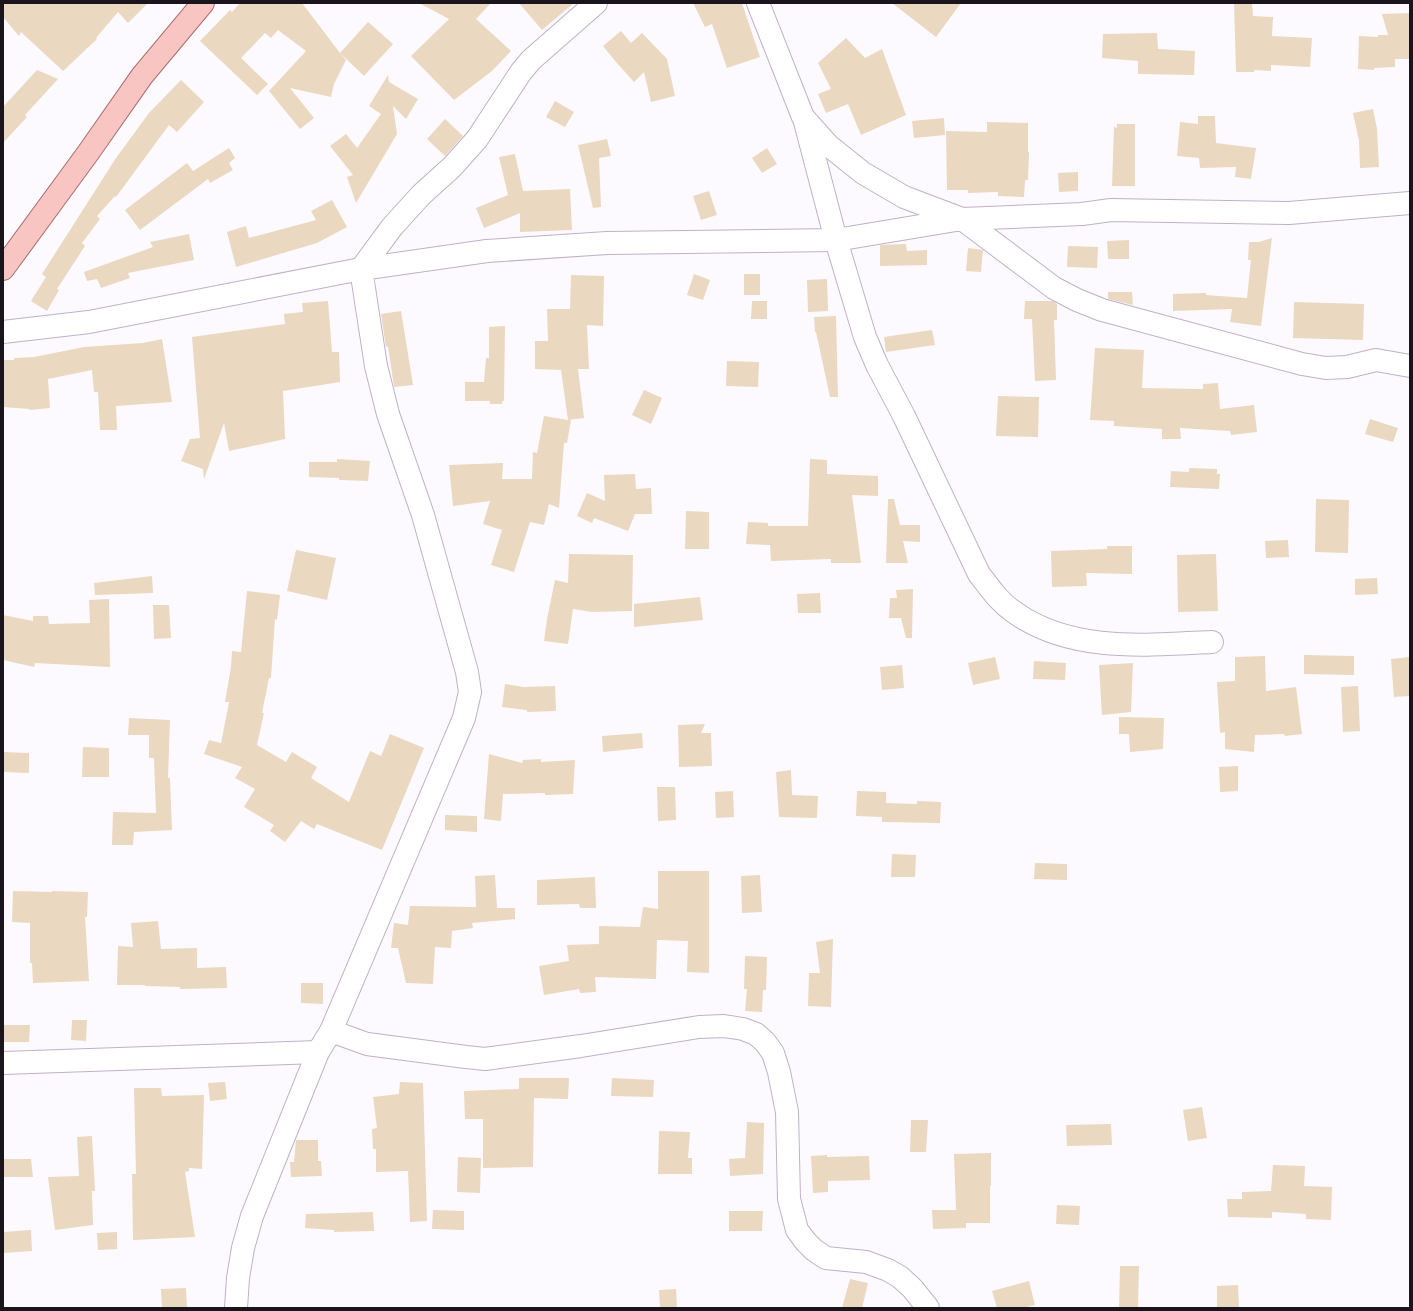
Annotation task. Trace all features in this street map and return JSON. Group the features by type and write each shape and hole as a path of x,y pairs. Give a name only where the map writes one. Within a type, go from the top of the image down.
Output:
{"main road":[{"path":"3,269 142,76 204,3"}],"street":[{"path":"236,1308 238,1278 252,1216 318,1052 331,1031 464,718 470,692 467,672 423,515 388,414 376,366 361,269 392,227 421,194 452,167 477,139 521,72 531,60 596,3"},
{"path":"758,3 803,117 836,240 865,337 877,365 904,416 979,574 996,596 1014,612 1035,624 1065,637 1099,642 1142,644 1212,642"},
{"path":"803,117 828,145 863,173 904,196 962,219 1054,288 1077,300 1102,310 1302,364 1333,368 1347,367 1376,360 1410,366"},
{"path":"3,332 89,322 361,269 487,250 606,243 836,240 962,219 1082,214 1111,210 1289,213 1410,203"},
{"path":"331,1031 367,1044 466,1058 485,1059 581,1046 699,1027 724,1026 743,1029 756,1034 765,1042 773,1054 779,1072 787,1112 789,1199 797,1230 814,1250 826,1258 866,1262 888,1270 900,1277 928,1308"},
{"path":"3,1063 318,1052"}],"building":[{"path":"3,3 148,3 128,23 118,12 96,38 97,39 63,71 21,32 19,36 3,17"},
{"path":"240,3 302,3 346,60 334,84 331,97 290,88 314,118 300,129 269,91 306,51 278,30 271,38 265,33 241,58 268,84 257,95 200,41 230,10 232,12"},
{"path":"419,3 491,3 476,19 511,51 492,71 454,100 411,56 449,19"},
{"path":"519,3 574,3 542,30"},
{"path":"693,3 742,3 760,57 727,68 712,24 705,27"},
{"path":"892,3 961,3 936,37"},
{"path":"1234,3 1252,3 1253,16 1273,17 1272,36 1312,38 1310,67 1271,65 1271,71 1254,70 1254,72 1236,72"},
{"path":"1410,13 1410,59 1395,59 1395,67 1374,68 1374,70 1358,69 1359,36 1378,37 1378,35 1388,35 1382,14"},
{"path":"368,22 393,44 364,76 340,53"},
{"path":"621,31 631,43 642,33 667,59 675,96 651,102 644,72 634,82 616,62 603,46"},
{"path":"1157,33 1158,49 1195,51 1194,75 1138,74 1138,61 1102,58 1103,34"},
{"path":"846,38 865,58 882,49 906,115 861,135 848,104 826,113 818,94 831,89 818,63"},
{"path":"37,70 58,79 25,115 27,117 3,143 3,107"},
{"path":"388,75 389,82 418,99 406,119 393,106 397,134 356,203 347,177 353,175 330,146 346,134 357,148 381,114 369,106"},
{"path":"181,80 204,102 177,132 169,125 116,197 115,196 97,216 100,219 82,243 85,246 57,289 59,290 47,311 31,301 46,277 42,274 116,158 149,113"},
{"path":"555,101 574,112 565,127 546,117"},
{"path":"1373,109 1377,129 1379,167 1360,168 1359,141 1353,113"},
{"path":"1198,116 1215,116 1216,143 1256,148 1251,179 1235,177 1236,167 1200,168 1199,158 1177,156 1180,122 1198,124"},
{"path":"944,118 945,135 914,138 912,121"},
{"path":"445,119 463,136 445,156 427,139"},
{"path":"987,122 1028,123 1028,180 1025,180 1024,197 998,196 998,192 968,193 968,190 947,190 946,131 987,132"},
{"path":"1117,124 1135,124 1135,186 1112,186 1114,127 1117,128"},
{"path":"607,139 611,156 599,158 601,207 593,208 578,145"},
{"path":"229,148 235,158 229,163 233,170 210,183 208,179 140,230 125,210 187,163 193,171"},
{"path":"767,148 777,164 762,173 752,158"},
{"path":"515,154 523,191 570,189 572,230 520,232 520,213 484,228 476,208 508,195 499,157"},
{"path":"1078,172 1078,191 1059,192 1058,173"},
{"path":"709,191 717,215 701,220 693,196"},
{"path":"332,200 347,227 317,243 236,267 227,232 246,226 249,238 316,220 311,211"},
{"path":"189,234 194,260 128,273 130,278 101,288 97,279 87,281 84,272 153,247 150,242"},
{"path":"1272,238 1261,326 1230,322 1232,309 1173,311 1173,294 1206,293 1206,295 1247,298 1251,260 1248,260 1249,242 1259,242"},
{"path":"1129,240 1129,259 1108,259 1107,241"},
{"path":"906,244 907,251 927,250 927,265 880,266 880,245"},
{"path":"1068,246 1098,247 1097,268 1067,267"},
{"path":"968,248 983,250 981,272 966,271"},
{"path":"694,274 710,280 703,300 687,295"},
{"path":"744,274 760,274 760,295 744,295"},
{"path":"571,275 604,276 603,326 587,325 589,369 578,369 584,418 568,420 561,370 535,369 535,341 548,341 547,309 570,309"},
{"path":"827,279 828,311 808,312 807,280"},
{"path":"1108,292 1132,292 1133,305 1108,299"},
{"path":"328,301 332,352 339,352 340,382 283,391 285,439 229,451 224,423 204,479 203,469 181,461 190,439 200,438 192,337 285,324 284,314 303,312 302,303"},
{"path":"752,301 767,301 767,319 751,319"},
{"path":"1025,301 1053,301 1057,304 1057,320 1054,320 1056,380 1035,381 1032,319 1024,319"},
{"path":"1294,302 1364,304 1363,340 1293,338"},
{"path":"401,311 413,385 394,387 388,346 386,347 381,314"},
{"path":"836,316 838,397 830,397 815,332 814,317"},
{"path":"505,326 504,401 502,401 502,404 490,404 490,401 465,401 465,382 484,382 486,358 489,358 489,327"},
{"path":"932,330 935,345 886,352 884,337"},
{"path":"162,339 172,402 116,406 117,430 100,430 98,392 94,392 92,370 48,379 50,408 30,410 3,407 3,360 34,357 84,347 143,343"},
{"path":"1095,348 1144,350 1142,388 1203,389 1203,384 1218,383 1220,409 1254,405 1257,432 1231,435 1230,431 1180,428 1181,439 1162,439 1162,429 1114,426 1114,421 1090,420"},
{"path":"727,361 759,362 758,387 726,386"},
{"path":"644,390 662,398 651,424 632,415"},
{"path":"998,396 1039,397 1038,437 996,436"},
{"path":"544,416 571,420 567,443 564,443 559,508 549,504 544,525 530,522 514,572 491,565 502,530 483,524 490,501 453,506 449,465 503,463 502,479 532,479 533,452 537,453"},
{"path":"1370,419 1398,428 1393,442 1365,434"},
{"path":"337,459 370,461 368,481 309,477 309,462 337,462"},
{"path":"810,459 827,460 827,474 878,476 878,496 852,495 861,563 831,563 831,559 771,561 770,545 746,544 748,522 768,523 768,526 808,526"},
{"path":"1189,468 1217,469 1217,474 1220,474 1219,489 1170,487 1171,471 1189,472"},
{"path":"635,474 636,489 651,488 652,514 635,514 628,531 594,518 592,523 577,516 587,493 605,501 604,475"},
{"path":"888,499 894,499 900,525 920,525 920,542 903,541 908,563 886,563"},
{"path":"1316,499 1349,500 1348,553 1315,552"},
{"path":"686,511 709,512 709,549 685,549"},
{"path":"1288,540 1289,557 1266,558 1265,541"},
{"path":"1107,546 1132,546 1132,574 1086,573 1087,586 1052,587 1051,551 1107,549"},
{"path":"296,550 336,558 327,600 287,591"},
{"path":"569,554 633,555 632,611 592,612 573,609 568,644 544,641 555,580 568,583"},
{"path":"1216,554 1218,611 1178,612 1177,555"},
{"path":"152,576 153,593 95,595 94,583"},
{"path":"1377,578 1378,594 1355,595 1355,579"},
{"path":"913,589 912,638 906,638 901,618 889,618 890,598 897,598 896,590"},
{"path":"247,591 280,595 277,620 275,619 271,678 269,678 262,713 264,713 257,745 286,762 292,752 317,767 311,778 349,802 370,751 381,756 390,734 424,748 382,850 317,824 314,829 301,821 285,842 270,831 274,825 244,807 255,789 235,778 242,767 204,754 209,740 221,743 229,702 225,702 232,651 241,652"},
{"path":"820,593 821,613 798,613 797,594"},
{"path":"700,597 703,620 634,627 634,604"},
{"path":"109,599 110,667 35,663 34,667 3,660 3,615 33,621 33,616 48,616 49,624 90,623 89,600"},
{"path":"153,605 169,605 171,638 154,639"},
{"path":"1304,655 1354,656 1354,675 1304,674"},
{"path":"1265,656 1266,691 1296,687 1302,734 1285,736 1284,734 1255,735 1254,752 1225,749 1225,732 1220,733 1217,682 1235,681 1235,657"},
{"path":"995,657 1000,679 973,685 968,663"},
{"path":"1410,657 1410,696 1394,697 1391,659"},
{"path":"1034,661 1066,663 1065,680 1033,679"},
{"path":"1133,663 1131,712 1102,715 1099,665"},
{"path":"902,665 904,688 882,690 880,667"},
{"path":"505,684 524,687 555,686 556,711 527,712 527,710 502,707"},
{"path":"1358,686 1360,731 1343,732 1341,687"},
{"path":"1119,717 1164,718 1163,749 1130,752 1129,734 1119,734"},
{"path":"129,718 170,720 168,778 170,778 172,830 134,832 133,845 112,845 113,812 156,813 154,758 149,758 149,735 128,735"},
{"path":"705,724 701,733 711,733 712,766 679,767 678,725"},
{"path":"642,733 643,748 603,752 602,736"},
{"path":"83,747 109,748 109,777 82,777"},
{"path":"3,752 29,753 29,773 3,772"},
{"path":"489,754 522,763 523,760 541,759 541,762 575,760 573,794 503,794 501,821 484,819"},
{"path":"1238,766 1238,791 1220,792 1219,767"},
{"path":"791,770 792,795 818,796 817,818 779,817 776,772"},
{"path":"657,787 675,787 676,820 658,821"},
{"path":"733,791 734,817 716,818 715,792"},
{"path":"857,791 886,792 886,803 917,804 917,801 941,802 940,823 882,822 882,817 856,816"},
{"path":"445,815 477,816 477,832 445,830"},
{"path":"892,854 916,855 915,877 891,877"},
{"path":"1035,863 1067,864 1067,880 1034,879"},
{"path":"658,871 709,871 709,973 687,972 688,941 657,940 656,979 595,977 596,992 580,993 579,989 544,995 539,966 569,961 567,945 599,944 599,926 640,927 643,907 658,909"},
{"path":"495,875 497,908 515,908 515,919 472,923 473,928 452,931 451,948 435,947 433,984 406,983 398,948 391,948 394,923 408,925 410,906 476,907 475,876"},
{"path":"760,875 762,912 742,913 741,876"},
{"path":"595,877 596,908 580,908 579,904 537,905 537,880"},
{"path":"13,891 88,892 87,917 85,917 89,981 33,983 32,963 30,963 30,923 12,922"},
{"path":"158,921 161,949 197,948 197,968 226,967 227,988 180,989 180,987 117,985 118,946 133,947 131,923"},
{"path":"833,939 831,1007 808,1006 809,973 820,973 816,942"},
{"path":"745,956 767,957 766,990 763,990 762,1012 745,1011 747,989 744,989"},
{"path":"301,983 323,983 323,1004 301,1003"},
{"path":"72,1020 87,1020 86,1041 71,1040"},
{"path":"3,1025 30,1025 29,1042 3,1042"},
{"path":"519,1078 569,1078 568,1099 534,1098 533,1167 483,1168 483,1119 465,1119 464,1091 519,1089"},
{"path":"612,1078 654,1080 653,1097 611,1096"},
{"path":"225,1082 227,1099 210,1101 208,1083"},
{"path":"400,1082 423,1083 427,1221 410,1222 408,1171 376,1172 376,1149 373,1149 372,1129 377,1128 373,1097 399,1094"},
{"path":"134,1088 161,1088 162,1096 204,1095 202,1169 189,1168 189,1171 185,1172 195,1237 133,1240 132,1174 136,1174"},
{"path":"1202,1107 1207,1138 1188,1141 1183,1110"},
{"path":"911,1120 928,1120 926,1152 910,1152"},
{"path":"747,1122 764,1123 763,1174 730,1176 729,1159 745,1158"},
{"path":"1111,1124 1112,1145 1067,1146 1066,1125"},
{"path":"659,1131 690,1132 688,1158 692,1158 692,1174 658,1174"},
{"path":"92,1136 95,1191 92,1191 93,1225 55,1230 48,1177 79,1176 77,1137"},
{"path":"296,1140 318,1140 318,1161 321,1161 322,1176 291,1177 290,1162 294,1162"},
{"path":"991,1153 990,1223 966,1223 966,1228 933,1229 932,1210 956,1210 954,1154"},
{"path":"827,1155 827,1157 869,1156 870,1180 828,1181 828,1192 813,1193 811,1156"},
{"path":"458,1157 481,1158 480,1193 457,1192"},
{"path":"3,1159 31,1159 33,1177 3,1177"},
{"path":"1273,1165 1305,1166 1304,1186 1332,1187 1331,1220 1306,1219 1306,1214 1272,1212 1272,1218 1228,1217 1227,1199 1242,1199 1242,1192 1271,1191"},
{"path":"1057,1205 1080,1206 1079,1225 1056,1224"},
{"path":"433,1210 464,1211 464,1230 432,1229"},
{"path":"729,1211 763,1211 762,1231 729,1231"},
{"path":"373,1212 374,1231 334,1232 334,1230 305,1228 306,1214"},
{"path":"31,1230 32,1251 3,1253 3,1232"},
{"path":"117,1232 117,1249 98,1250 97,1233"},
{"path":"1120,1266 1139,1266 1138,1308 1119,1308"},
{"path":"850,1279 868,1283 862,1308 842,1308"},
{"path":"1029,1281 1035,1305 1022,1308 997,1308 992,1291"},
{"path":"1238,1285 1239,1308 1217,1308 1217,1286"},
{"path":"186,1288 187,1308 162,1308 161,1289"},
{"path":"676,1289 677,1308 660,1308 659,1290"}]}
